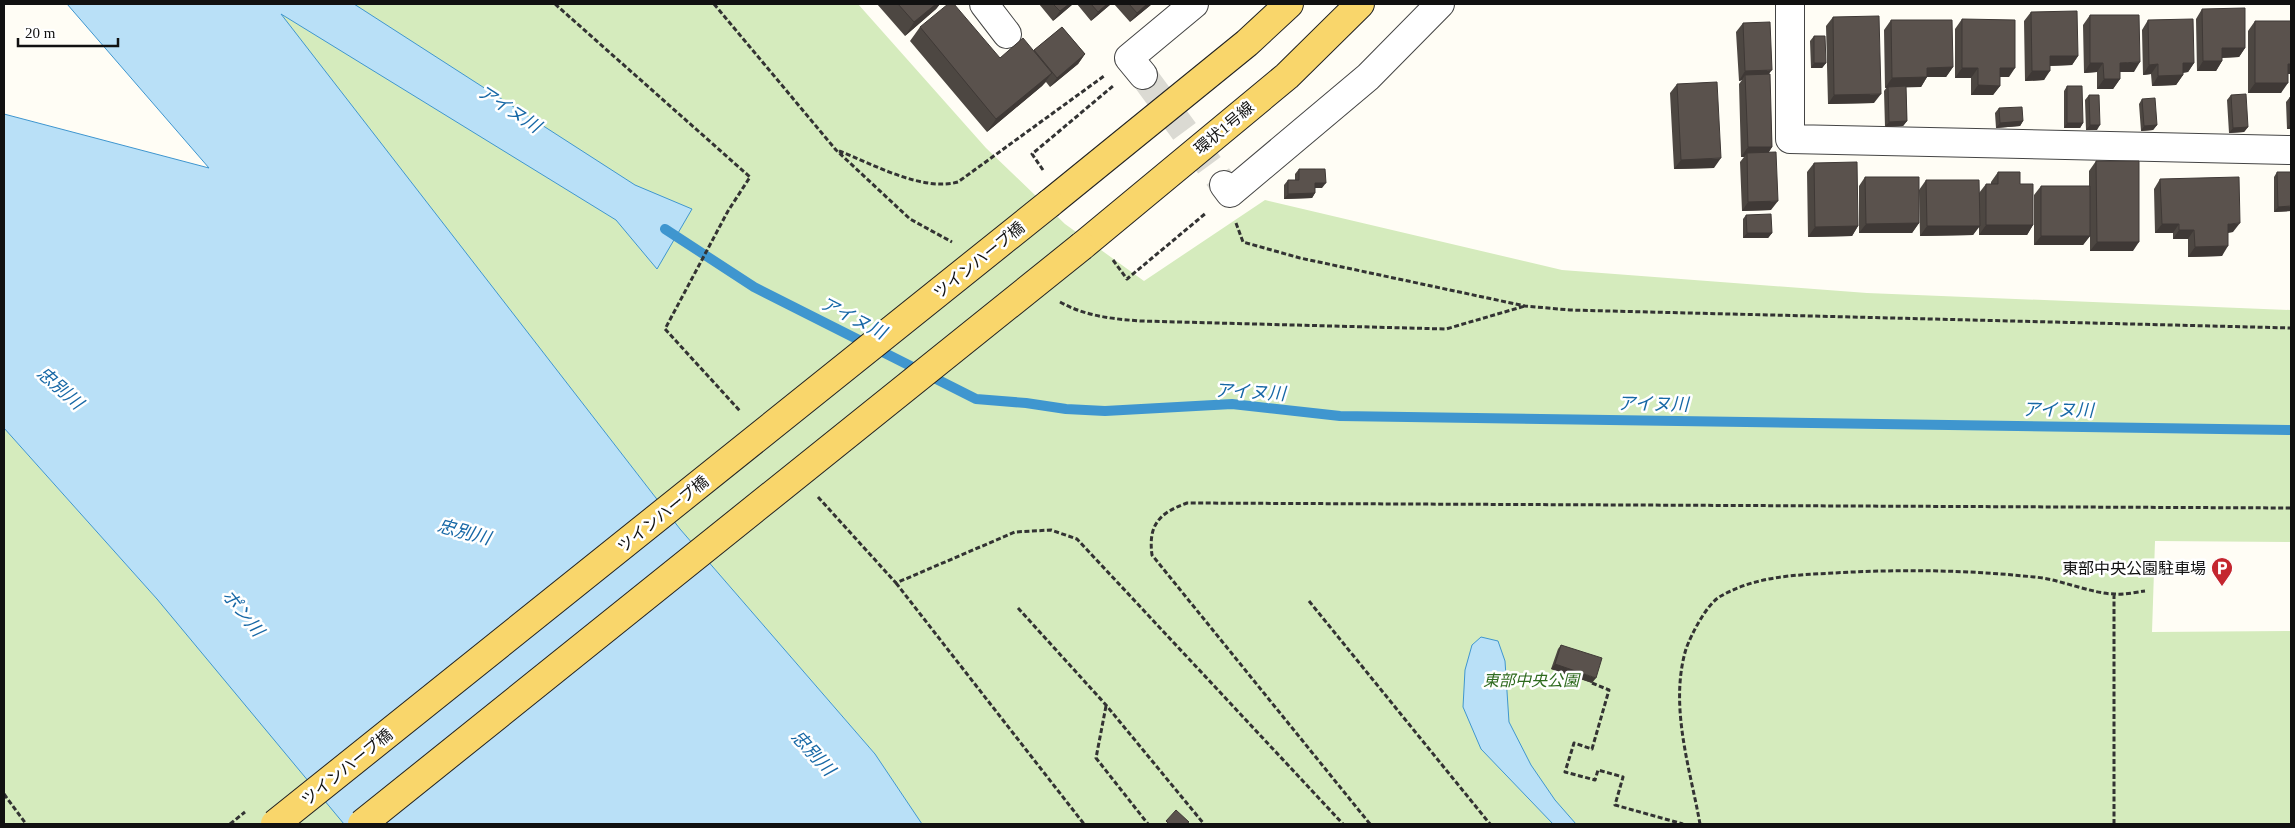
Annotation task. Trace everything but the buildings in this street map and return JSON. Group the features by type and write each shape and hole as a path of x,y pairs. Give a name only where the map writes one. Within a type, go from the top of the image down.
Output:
{"main road":[{"name":"ツインハープ橋","path":"275,824 1050,203 1239,49 1289,4"},
{"name":"環状1号線","path":"362,824 1082,246 1287,76 1360,4"}],"street":[{"path":"984,4 1008,34"},
{"path":"1136,66 1194,4"},
{"path":"1227,189 1368,77 1440,4"},
{"path":"1790,4 1790,139 2291,150"}],"path":[{"path":"555,4 750,177 728,211 665,329 744,416"},
{"path":"714,4 836,150 910,219 961,247"},
{"path":"836,150 932,185 946,185 958,182 1136,66"},
{"path":"1044,170 1032,154 1115,84"},
{"path":"1112,260 1127,279 1208,212"},
{"path":"1243,242 1309,260 1525,306 1599,311 2291,328"},
{"path":"1055,299 1072,309 1105,318 1141,322 1446,329 1525,306"},
{"path":"817,496 896,583 1084,824"},
{"path":"1370,824 1152,555 1150,539 1156,522 1171,509 1187,504 2291,508"},
{"path":"896,583 1015,532 1051,530 1077,540 1344,824"},
{"path":"1700,824 1680,726 1682,668 1686,648 1701,618 1719,597 1751,583 1778,576 1876,571 2002,573 2047,578 2114,594 2145,591"},
{"path":"2114,594 2114,824"},
{"path":"1309,601 1490,824"},
{"path":"1018,608 1106,705 1204,824"},
{"path":"1592,683 1610,690 1592,748 1574,743 1565,772 1595,780 1598,770 1623,778 1615,805 1683,824"},
{"path":"1106,705 1096,758 1148,824"},
{"path":"4,794 26,824"}],"green space":[{"name":"東部中央公園","path":"278,4 858,4 986,148 1065,224 1144,281 1265,200 1562,270 1867,293 2291,310 2291,542 2155,541 2152,632 2291,631 2291,824 922,824 875,754 680,529 279,13"},
{"path":"4,428 157,599 677,824 4,824"}],"water":[{"path":"67,4 354,4 635,185 692,209 657,269 616,220 281,14 680,529 875,754 922,824 344,824 157,599 4,428 4,114 209,168"},
{"path":"1481,637 1498,641 1505,661 1509,722 1531,765 1555,800 1576,824 1553,824 1481,749 1463,707 1465,670 1472,645"}],"waterway":[{"name":"アイヌ川","path":"665,229 754,287 976,399 1026,403 1066,409 1105,411 1232,404 1340,416 2291,430"}],"tunnel":[{"path":"1143,75 1224,185"}],"place":[{"name":"東部中央公園駐車場","path":"2222,587"}],"water label":[{"name":"忠別川","path":"60,388"},
{"name":"忠別川","path":"464,532"},
{"name":"ポン川","path":"243,613"},
{"name":"忠別川","path":"813,753"}]}
